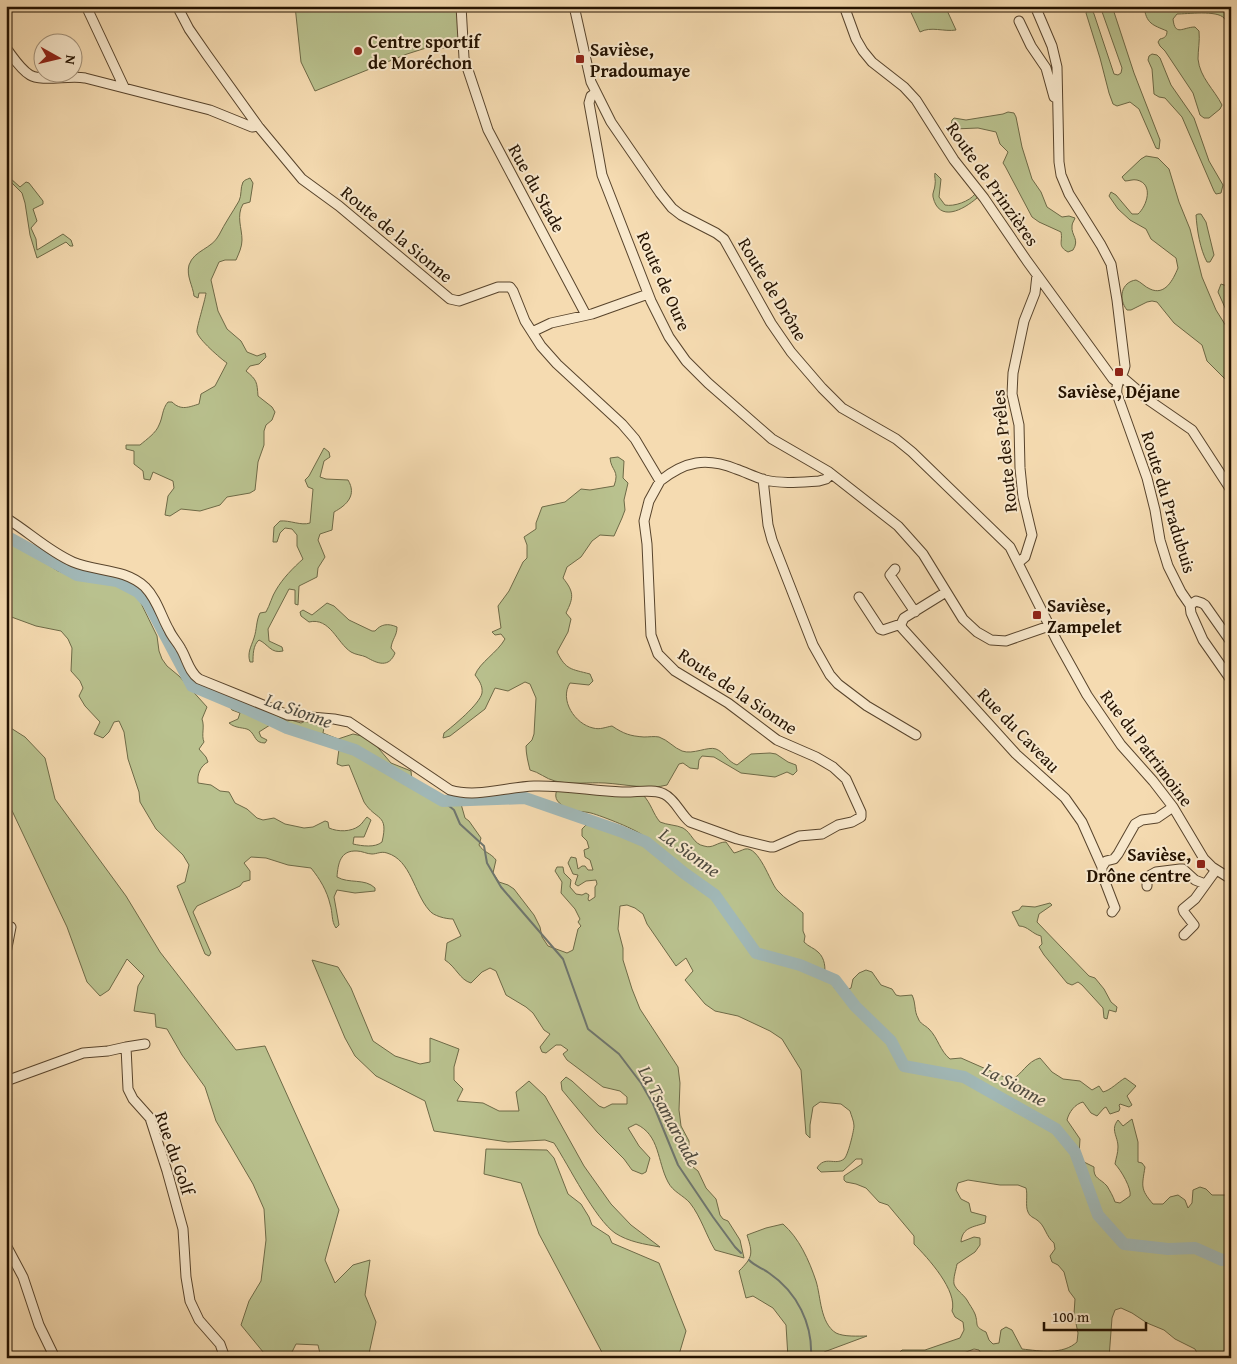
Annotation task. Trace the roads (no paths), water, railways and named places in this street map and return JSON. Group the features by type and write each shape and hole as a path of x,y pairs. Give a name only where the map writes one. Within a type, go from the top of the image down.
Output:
{"street":[{"path":"86,6 124,87"},
{"name":"Route de la Sionne","path":"6,518 51,550 70,560 124,574 145,588 155,601 192,672 199,679 288,715 349,722 450,790 470,792 548,786 598,791 660,792 669,798 690,822 736,840 770,847 799,836 822,834 838,824 859,820 861,817 861,812 846,779 832,767 816,757 777,740 728,704 675,671 658,654 651,636 647,544 644,521 649,501 660,481 631,434 557,364 541,346 525,321 513,290 510,287 498,287 459,302 450,300 339,206 302,179 258,126 196,40 177,6"},
{"name":"Rue du Stade","path":"461,6 464,58 488,130 586,315"},
{"name":"Route de Drône","path":"574,6 595,93 615,128 670,206 681,215 716,233 727,242 771,323 811,376 842,408 896,440 919,458 1001,537 1019,562 1049,626"},
{"name":"Route de Prinzières","path":"844,6 856,39 863,51 872,62 904,87 916,100 947,150 984,198 1037,275 1113,379 1119,380 1192,430 1231,490"},
{"name":"Route du Pradubuis","path":"1035,6 1055,57 1058,78 1059,162 1063,182 1068,194 1101,245 1112,268 1124,363 1124,372 1119,380 1117,394 1149,487 1166,559 1181,592 1190,605 1190,612 1203,640 1231,680"},
{"path":"1019,21 1031,46 1046,68 1058,102"},
{"path":"6,48 23,68 34,77 76,76 212,110 252,127 258,126"},
{"name":"Route de Oure","path":"595,93 591,96 589,103 602,175 648,294 664,327 686,361 772,439 831,474 888,516 902,529 923,554 967,623 977,632 991,640 1006,641 1049,626"},
{"name":"Route des Prêles","path":"1019,562 1025,557 1032,535 1023,497 1019,425 1012,394 1013,373 1024,321 1035,293 1037,275"},
{"path":"532,332 563,319 586,315 648,294"},
{"path":"660,481 670,473 685,466 710,462 730,466 763,479 800,482 826,479 831,474"},
{"path":"763,479 768,525 772,540 819,656 830,675 852,696 891,722 916,735"},
{"path":"895,569 890,575 915,612"},
{"path":"859,597 880,629 883,630 901,624 904,618 946,592"},
{"path":"1190,605 1196,601 1204,604 1231,642"},
{"name":"Rue du Caveau","path":"901,624 901,627 1016,754 1065,798 1082,822 1102,866 1102,874 1115,908 1112,912"},
{"name":"Rue du Patrimoine","path":"1049,626 1087,694 1113,734 1173,807 1208,864 1231,879"},
{"path":"1102,866 1106,861 1114,859 1118,854 1135,824 1142,820 1157,818 1173,807"},
{"path":"1147,886 1147,877 1152,873 1180,868 1198,882 1205,884"},
{"path":"1184,935 1194,924 1183,909 1195,899 1216,870"},
{"path":"6,953 11,927"},
{"path":"6,1081 83,1053 145,1044"},
{"name":"Rue du Golf","path":"126,1047 128,1089 132,1099 150,1118 180,1219 185,1241 186,1277 190,1301 199,1320 220,1344 225,1358"},
{"path":"6,1245 22,1277 39,1324 55,1358"}],"waterway":[{"name":"La Sionne","path":"6,536 77,575 117,581 138,592 148,603 192,686 287,728 355,750 443,801 525,798 646,842 715,895 756,953 800,965 835,980 855,1006 891,1041 904,1066 964,1077 1056,1129 1075,1152 1098,1215 1124,1244 1168,1249 1195,1248 1222,1260 1231,1259"},
{"name":"La Tsamaroude","path":"443,801 454,810 460,824 484,846 487,863 501,887 563,959 588,1029 619,1054 641,1083 653,1104 678,1165 713,1217 741,1253"},
{"name":"La Tsamaroude","path":"749,1260 779,1281 795,1299 806,1321 811,1345 811,1358"}],"place":[{"name":"Centre sportif de Moréchon","path":"358,51"},
{"name":"Savièse, Pradoumaye","path":"580,59"},
{"name":"Savièse, Déjane","path":"1119,372"},
{"name":"Savièse, Zampelet","path":"1037,615"},
{"name":"Savièse, Drône centre","path":"1201,864"}]}
